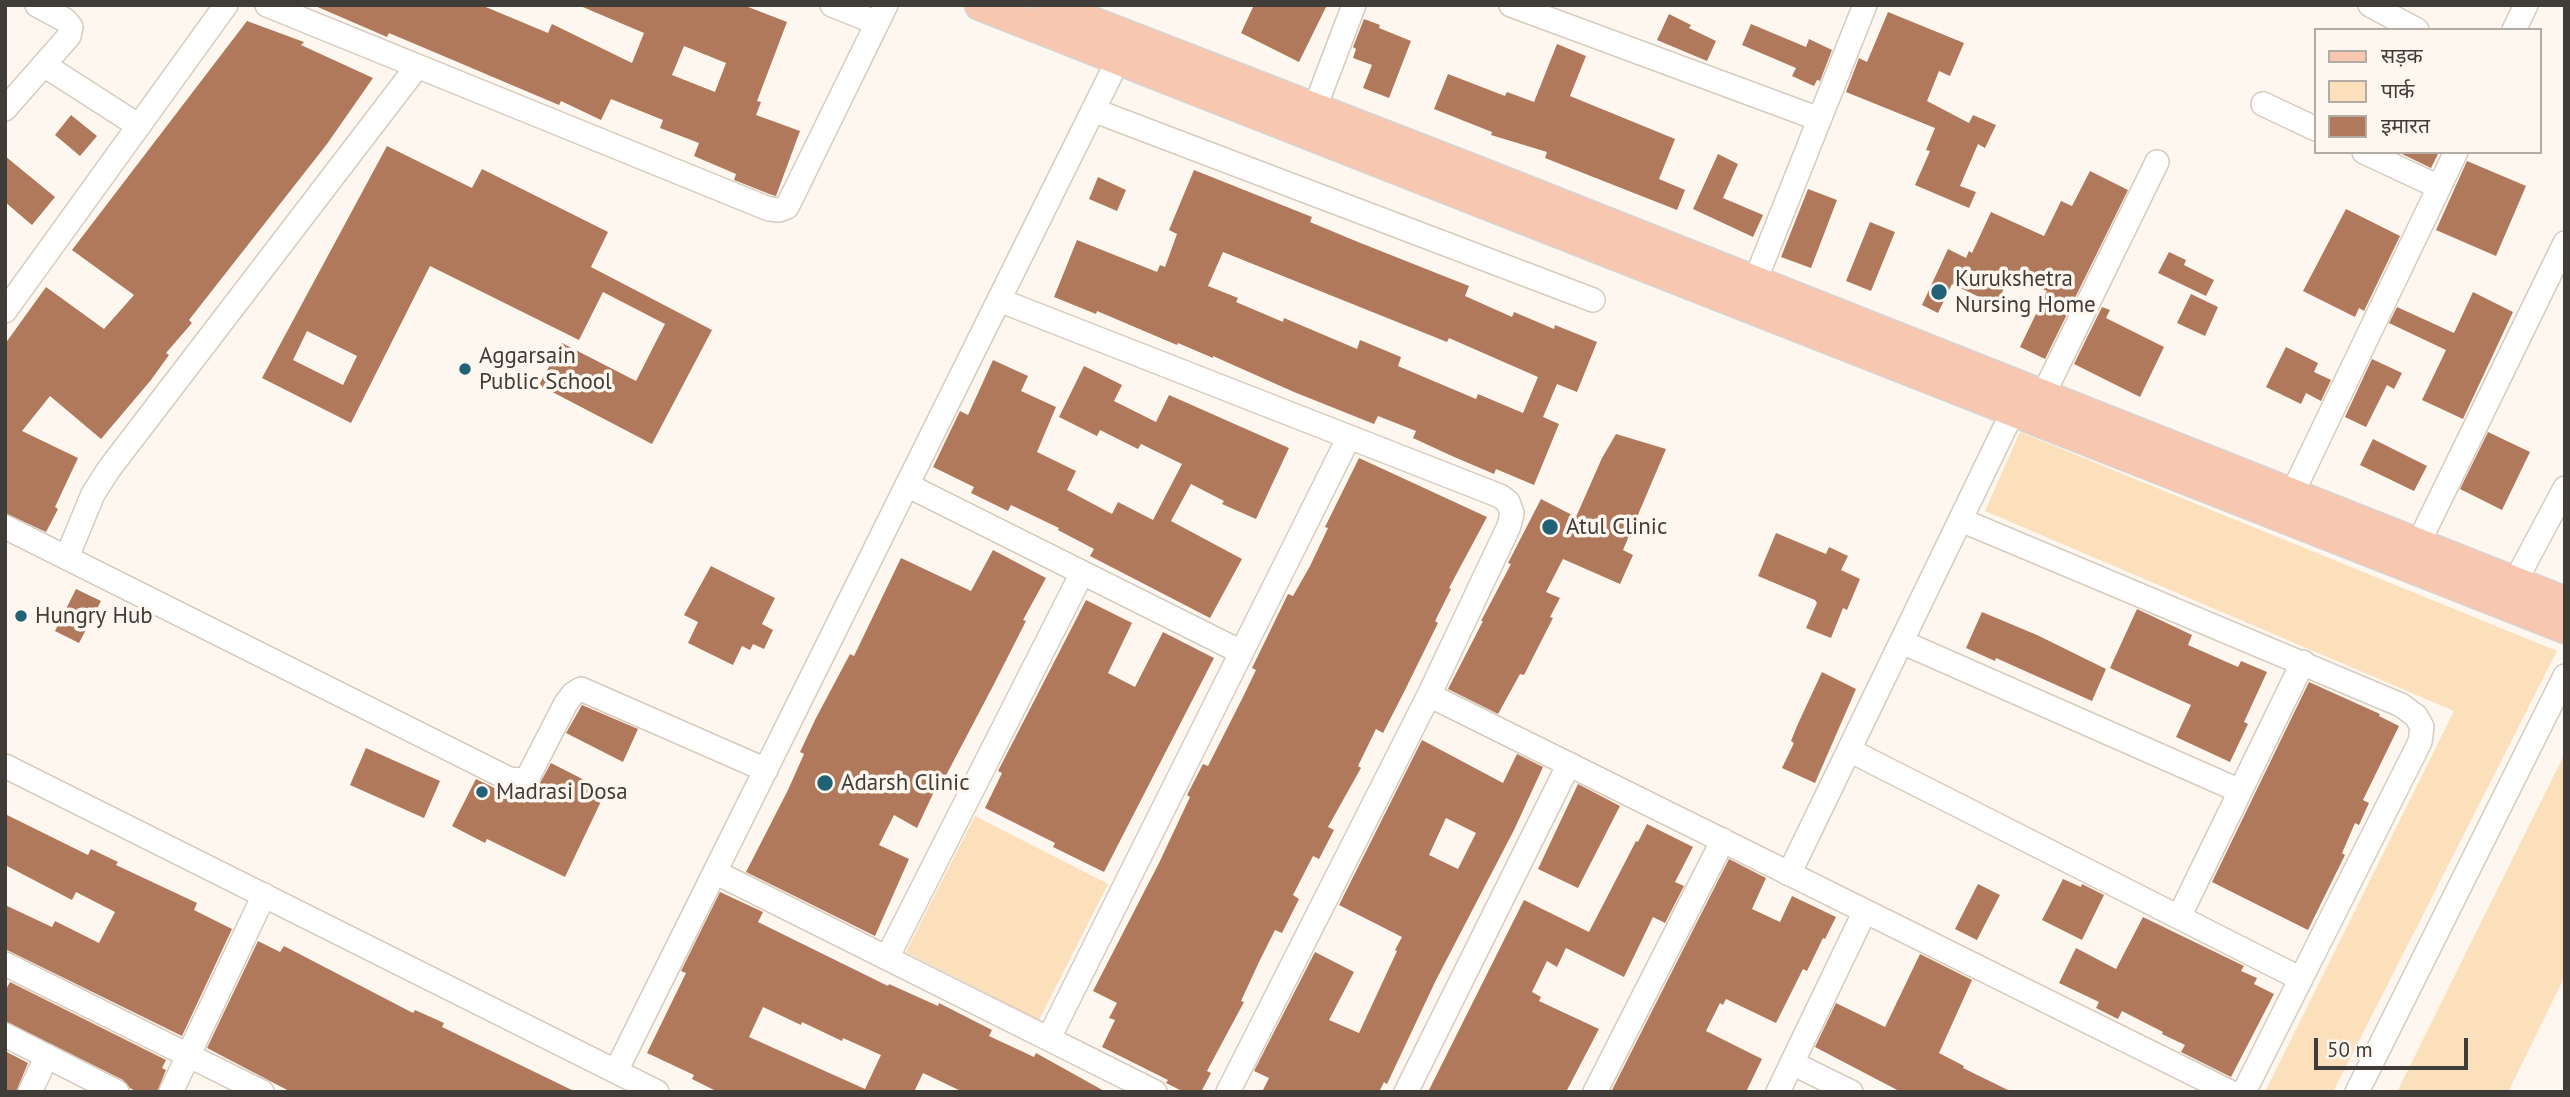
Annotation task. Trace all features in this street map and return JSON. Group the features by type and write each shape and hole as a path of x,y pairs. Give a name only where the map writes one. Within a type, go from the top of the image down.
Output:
{"main road":[{"path":"980,5 1124,48 1750,293 2043,395 2565,602"},
{"path":"1048,5 1124,48"},
{"path":"1750,293 2013,411 2565,628"}],"street":[{"path":"5,109 66,42 71,27 65,20 37,5"},
{"path":"5,311 226,5"},
{"path":"267,5 416,68 769,209 779,210 787,207 881,14 832,5"},
{"path":"1310,121 1354,5"},
{"path":"1511,5 1819,119"},
{"path":"1750,293 1865,5"},
{"path":"2370,5 2413,28"},
{"path":"2515,28 2526,5"},
{"path":"616,1071 1124,48"},
{"path":"44,65 139,126"},
{"path":"66,557 93,494 109,469 416,68"},
{"path":"2263,104 2314,129"},
{"path":"1093,110 1592,300"},
{"path":"2368,154 2439,187"},
{"path":"2292,494 2455,154"},
{"path":"2043,395 2158,162"},
{"path":"2418,544 2565,243"},
{"path":"999,300 1500,496 1508,502 1511,513 1509,526 1429,695 1228,1092"},
{"path":"1790,874 2013,411"},
{"path":"1049,1038 1349,437"},
{"path":"907,485 1241,652"},
{"path":"2515,582 2565,488"},
{"path":"1961,520 2401,705 2416,716 2422,727 2420,742 2244,1092"},
{"path":"5,527 509,779 520,780 528,777 566,703 581,688 765,770"},
{"path":"887,958 1082,573"},
{"path":"1902,642 2241,790"},
{"path":"2179,917 2303,662"},
{"path":"2357,1092 2565,676"},
{"path":"1429,695 2230,1092"},
{"path":"1849,750 2301,979"},
{"path":"1406,1092 1569,764"},
{"path":"5,766 657,1092"},
{"path":"1595,1092 1723,840"},
{"path":"715,872 1155,1092"},
{"path":"171,1092 264,895"},
{"path":"1778,1092 1865,911"},
{"path":"5,964 262,1092"},
{"path":"5,1035 117,1092"},
{"path":"30,1092 47,1056"},
{"path":"1792,1063 1851,1092"}],"green space":[{"path":"2020,432 2557,651 2333,1092 2265,1092 2454,711 1985,511"},
{"path":"2565,753 2565,976 2508,1092 2397,1092"},
{"path":"975,816 1108,884 1039,1020 906,952"}],"building":[{"path":"313,5 481,5 548,33 552,24 632,63 644,33 578,5 743,5 787,22 757,101 761,102 756,115 800,131 776,196 734,180 736,174 694,156 699,143 660,128 663,120 611,99 601,120 561,101 559,105 389,33 387,37","holes":["684,46 726,63 715,92 672,75"]},
{"path":"1254,5 1327,5 1299,62 1241,33"},
{"path":"1888,12 1964,43 1950,76 1939,71 1927,101 1969,123 1973,115 1996,125 1985,148 1978,144 1960,186 1976,192 1969,208 1915,185 1930,151 1926,150 1935,128 1846,92 1859,58 1867,62"},
{"path":"1669,14 1691,25 1689,28 1716,41 1707,61 1657,40"},
{"path":"1364,19 1411,41 1389,98 1363,88 1372,65 1353,58 1356,49 1353,47"},
{"path":"247,21 304,42 301,45 373,78 327,144 189,320 192,323 166,353 169,355 151,380 101,439 50,396 22,431 78,458 46,532 5,513 5,344 46,287 104,329 134,295 72,250"},
{"path":"1751,24 1806,47 1809,39 1832,50 1820,81 1817,80 1814,86 1792,76 1796,68 1742,45"},
{"path":"1557,44 1586,56 1570,96 1675,139 1659,179 1685,190 1677,210 1545,158 1547,152 1491,135 1492,132 1434,109 1448,74 1505,96 1507,92 1534,102"},
{"path":"71,115 97,136 80,156 55,135"},
{"path":"387,146 472,188 482,169 608,232 591,267 712,330 652,444 539,385 562,343 636,381 665,324 603,292 579,340 430,266 351,423 262,378","holes":["307,331 357,356 343,385 293,360"]},
{"path":"1718,154 1738,164 1723,198 1763,215 1753,237 1693,209"},
{"path":"2402,154 2438,154 2431,168"},
{"path":"5,156 55,197 32,225 5,202"},
{"path":"2467,161 2526,186 2496,256 2436,230"},
{"path":"1194,170 1312,217 1310,222 1469,286 1465,296 1512,317 1514,312 1554,329 1555,325 1597,342 1577,392 1557,384 1543,417 1559,424 1534,485 1496,469 1494,474 1452,456 1413,438 1416,431 1378,416 1374,424 1213,356 1178,343 1177,345 1097,311 1096,314 1054,297 1077,240 1157,272 1160,265 1165,267 1177,234 1169,230","holes":["1223,252 1447,342 1449,338 1538,377 1523,413 1478,394 1476,399 1398,366 1401,357 1360,340 1357,349 1284,318 1283,322 1236,302 1238,298 1208,286"]},
{"path":"2090,171 2128,190 2045,359 2020,347 2047,291 2011,274 1996,305 1952,284 1938,313 1922,305 1948,249 1966,258 1969,251 1972,253 1991,212 2044,236 2061,201 2072,206"},
{"path":"1098,177 1126,190 1117,211 1089,199"},
{"path":"1808,189 1837,200 1811,268 1781,257"},
{"path":"2346,209 2400,236 2364,311 2359,308 2355,317 2303,291"},
{"path":"1870,222 1895,232 1871,291 1846,281"},
{"path":"2169,252 2186,260 2184,265 2214,280 2206,296 2158,273"},
{"path":"2473,292 2513,312 2463,419 2422,400 2446,350 2389,323 2397,307 2454,333"},
{"path":"2191,294 2218,307 2205,336 2177,323"},
{"path":"2102,307 2110,310 2106,318 2164,347 2140,397 2074,364"},
{"path":"2286,347 2318,363 2314,372 2331,380 2321,401 2306,393 2301,404 2266,387"},
{"path":"2372,359 2402,373 2394,389 2387,385 2366,427 2345,417"},
{"path":"993,360 1028,376 1021,391 1056,407 1037,452 1076,471 1067,490 1112,514 1118,502 1153,520 1182,464 1141,444 1138,449 1100,430 1097,436 1059,417 1084,366 1122,385 1114,401 1156,422 1169,395 1289,448 1256,519 1222,504 1224,501 1191,484 1171,521 1242,559 1210,618 1090,556 1094,549 1058,530 1059,528 1011,505 1008,511 971,493 974,487 933,467 960,411 968,415"},
{"path":"2488,432 2530,452 2502,510 2460,489"},
{"path":"1616,434 1666,449 1623,550 1633,555 1620,584 1563,559 1546,592 1560,598 1550,617 1553,618 1524,675 1520,674 1498,714 1448,689 1541,499 1576,517 1602,458"},
{"path":"2373,439 2427,466 2414,491 2360,465"},
{"path":"1359,458 1487,517 1449,588 1451,589 1435,621 1438,623 1383,733 1376,729 1358,766 1361,768 1328,827 1334,830 1319,859 1313,856 1293,895 1299,899 1282,933 1275,930 1259,962 1241,1001 1244,1002 1207,1071 1211,1073 1201,1092 1184,1092 1166,1083 1168,1080 1102,1047 1115,1020 1109,1018 1117,1003 1093,991 1159,863 1190,797 1187,795 1203,764 1208,766 1242,699 1256,670 1252,668 1288,594 1293,596 1310,566 1328,528 1325,527"},
{"path":"1776,533 1826,554 1829,547 1848,556 1841,570 1860,579 1847,610 1843,608 1831,638 1806,628 1817,603 1815,600 1758,576"},
{"path":"993,550 1046,578 1023,620 1026,621 993,686 942,783 939,781 917,828 894,815 879,845 909,859 875,936 746,872 788,790 804,754 800,752 816,718 850,654 854,656 901,558 971,591"},
{"path":"711,566 775,598 762,624 773,630 764,649 753,644 750,650 742,646 733,665 688,643 698,622 684,615"},
{"path":"76,589 101,601 79,643 55,631"},
{"path":"1086,600 1132,623 1108,673 1135,687 1163,632 1214,658 1104,872 1053,847 1055,843 985,808 1002,773 998,771"},
{"path":"2137,609 2192,635 2188,645 2238,667 2241,661 2267,672 2244,722 2248,724 2230,762 2176,737 2191,705 2110,668"},
{"path":"1982,612 2106,669 2092,701 1996,658 1995,661 1966,648"},
{"path":"1822,672 1856,689 1815,783 1782,768 1794,743 1791,741 1797,726"},
{"path":"2309,682 2380,714 2379,716 2399,726 2363,800 2369,803 2359,825 2355,823 2342,853 2345,855 2308,930 2212,882"},
{"path":"582,705 638,729 623,762 566,733"},
{"path":"1422,740 1503,783 1517,754 1543,767 1387,1084 1384,1082 1379,1092 1262,1092 1269,1078 1254,1071 1315,952 1354,972 1329,1020 1359,1033 1397,951 1395,950 1402,937 1339,905","holes":["1446,818 1476,833 1458,869 1429,855"]},
{"path":"366,748 440,781 424,818 350,785"},
{"path":"551,763 606,791 565,877 487,839 485,843 452,826 476,779 525,803"},
{"path":"1578,784 1620,806 1578,888 1538,869"},
{"path":"5,814 88,855 91,849 118,862 116,865 197,903 194,910 232,929 182,1036 5,949 5,905 52,927 55,921 99,943 115,912 76,892 72,900 5,865"},
{"path":"1647,824 1693,847 1675,882 1684,886 1665,923 1653,917 1624,977 1566,948 1557,967 1547,961 1532,992 1541,997 1539,1001 1599,1029 1566,1092 1428,1092 1524,900 1589,932"},
{"path":"1729,859 1766,878 1752,909 1780,922 1792,896 1836,917 1825,939 1823,938 1807,971 1803,969 1776,1023 1726,999 1723,1005 1720,1003 1706,1031 1762,1059 1746,1092 1611,1092"},
{"path":"2063,879 2081,887 2082,884 2104,895 2082,940 2042,920"},
{"path":"1978,884 2000,895 1977,940 1955,929"},
{"path":"720,892 763,912 758,922 888,986 889,984 938,1006 939,1003 992,1030 989,1036 1034,1057 1036,1053 1106,1092 963,1092 923,1073 914,1092 718,1092 692,1079 694,1075 647,1053 686,973 681,971","holes":["763,1007 801,1025 802,1022 842,1041 843,1038 881,1055 865,1089 749,1037"]},
{"path":"2143,917 2244,966 2241,971 2257,978 2254,984 2274,994 2231,1077 2181,1052 2185,1045 2162,1034 2163,1032 2122,1011 2118,1019 2096,1008 2099,1002 2059,983 2076,948 2116,969"},
{"path":"258,941 280,952 284,946 413,1013 415,1010 444,1023 442,1027 576,1092 291,1092 207,1048"},
{"path":"1920,954 1972,980 1939,1053 2012,1092 1901,1092 1815,1047 1836,1003 1885,1027"},
{"path":"10,982 166,1060 162,1068 166,1070 157,1092 137,1092 123,1080 5,1021 5,991"},
{"path":"5,1051 28,1063 16,1092 5,1092"}],"place":[{"name":"Kurukshetra Nursing Home","path":"1939,292"},
{"name":"Aggarsain Public School","path":"465,369"},
{"name":"Atul Clinic","path":"1550,527"},
{"name":"Hungry Hub","path":"21,616"},
{"name":"Adarsh Clinic","path":"825,783"},
{"name":"Madrasi Dosa","path":"482,792"}]}
